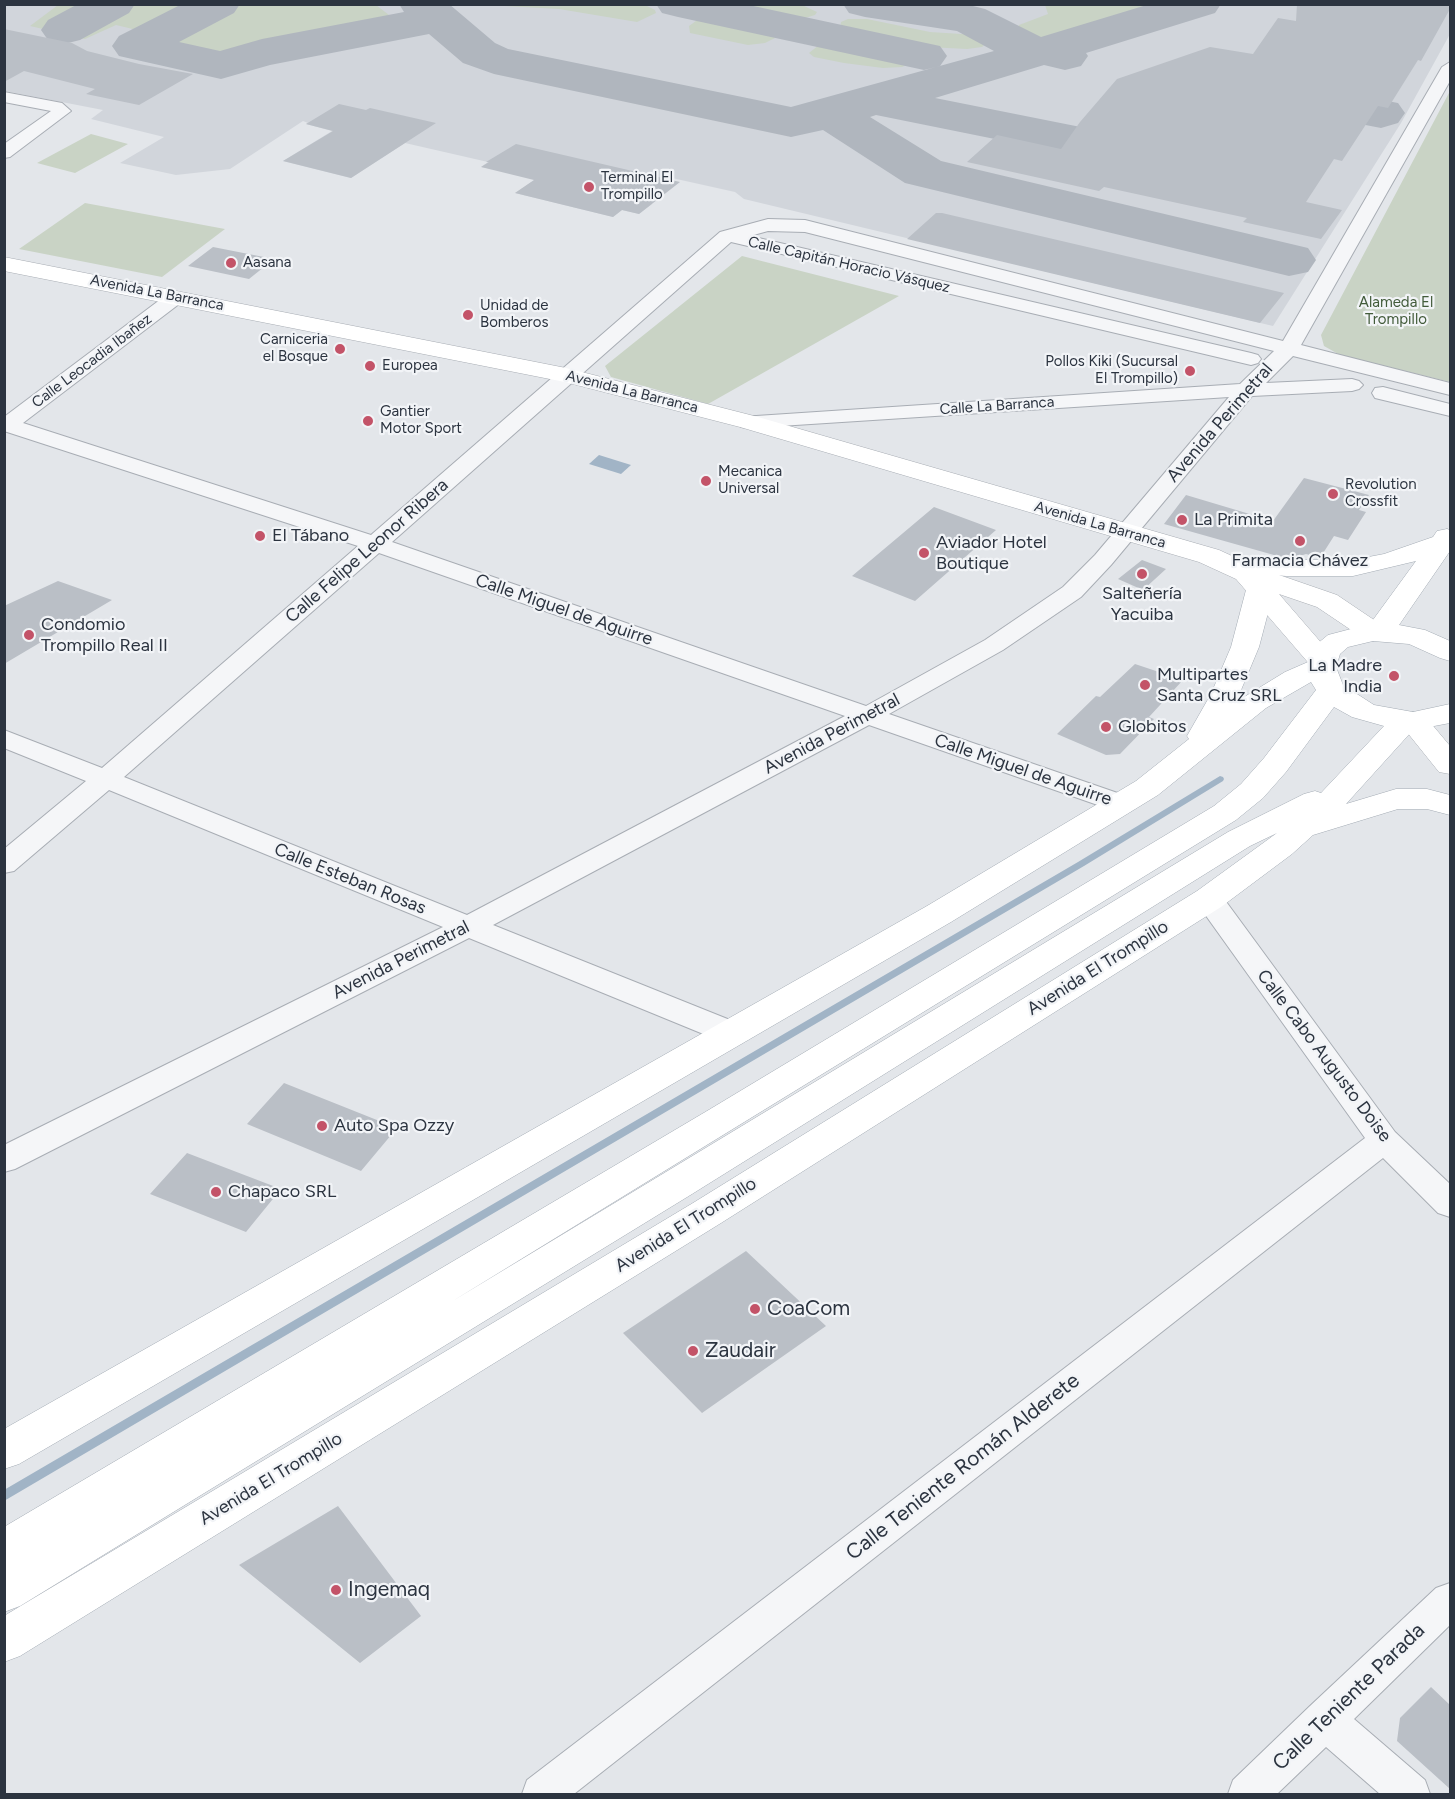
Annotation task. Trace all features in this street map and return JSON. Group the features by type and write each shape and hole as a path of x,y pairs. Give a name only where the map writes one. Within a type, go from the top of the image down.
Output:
{"main road":[{"name":"Avenida La Barranca","path":"4,264 566,375 749,422 1126,533 1246,576 1327,601 1376,632"},
{"path":"1246,576 1286,568 1353,568 1390,561 1447,537"},
{"path":"1376,632 1447,537"},
{"path":"1246,576 1325,672 1345,701 1363,711 1410,720 1431,719 1450,713"},
{"path":"1194,751 1226,694 1245,647 1246,576"},
{"path":"4,1550 689,1139 1225,813 1252,791 1267,774 1325,672 1327,650 1338,641 1354,635 1376,632 1415,636 1450,652"},
{"path":"4,1451 729,1032 939,914 1147,788 1255,702 1294,678 1325,672"},
{"path":"1410,720 1450,765"},
{"name":"Avenida El Trompillo","path":"4,1641 706,1213 1209,899 1281,848 1349,784 1410,720"},
{"name":"Avenida El Trompillo","path":"4,1592 679,1184 1239,839 1349,784"},
{"path":"1300,828 1396,799 1427,799 1450,805"},
{"path":"679,1184 706,1213"}],"street":[{"name":"Avenida Perimetral","path":"4,1160 467,927 868,715 994,645 1072,592 1126,533 1246,390 1279,356 1450,67"},
{"path":"4,97 61,109 62,113 4,153"},
{"name":"Calle Capitán Horacio Vásquez","path":"727,236 768,225 805,226 1279,356 1352,385 1450,410"},
{"name":"Calle Capitán Horacio Vásquez","path":"727,236 1279,356 1450,390"},
{"name":"Calle Felipe Leonor Ribera","path":"4,864 107,778 727,236"},
{"name":"Calle Leocadia Ibañez","path":"6,424 176,297"},
{"name":"Calle La Barranca","path":"749,422 1352,385"},
{"name":"Calle Miguel de Aguirre","path":"6,424 376,544 1122,804"},
{"name":"Calle Esteban Rosas","path":"4,738 729,1032"},
{"name":"Calle Cabo Augusto Doise","path":"1209,899 1384,1140 1450,1204"},
{"name":"Calle Teniente Román Alderete","path":"542,1794 1384,1140"},
{"name":"Calle Teniente Parada","path":"1248,1794 1450,1600"},
{"path":"1324,1719 1410,1794"}],"shaded area":[{"path":"5,5 1450,5 1450,34 1401,123 1273,326 744,199 735,192 672,178 662,180 636,200 652,204 639,214 622,210 613,217 515,193 539,177 481,167 488,162 405,143 351,178 283,161 332,131 306,124 308,123 303,121 230,169 176,175 120,163 164,137 91,119 103,110 5,91"}],"green space":[{"path":"1045,4 1148,5 1042,39 1031,38 1017,32 1019,25 1048,14"},
{"path":"58,5 99,5 43,29 30,26"},
{"path":"128,5 208,5 155,29 141,31 116,25 85,39 70,36 71,32"},
{"path":"233,5 376,5 389,15 375,22 253,43 207,58 150,45"},
{"path":"486,5 638,5 647,6 656,13 637,22 559,9"},
{"path":"735,5 802,5 817,12 805,18 790,19"},
{"path":"848,19 867,19 930,32 977,35 987,42 982,47 967,49 928,47 896,42 840,30 841,22"},
{"path":"710,20 767,30 775,38 765,43 748,45 690,33 689,26 696,21"},
{"path":"819,45 863,48 909,64 902,67 883,68 814,57 809,53"},
{"name":"Alameda El Trompillo","path":"1450,91 1450,382 1340,355 1324,346 1321,335"},
{"path":"91,134 128,144 75,173 37,163"},
{"path":"85,203 225,229 162,277 19,249"},
{"path":"742,256 899,296 708,404 611,377 605,366"}],"water":[{"path":"599,455 631,465 621,474 589,464"}],"building":[{"path":"1297,4 1450,4 1450,9 1421,61 1418,60 1388,108 1378,106 1342,161 1334,159 1306,202 1342,210 1321,239 1243,222 1247,218 1104,187 1099,191 967,162 997,135 1061,149 1080,122 1117,79 1210,47 1253,54 1278,18 1296,21"},
{"path":"4,29 72,43 87,51 139,64 193,74 139,105 86,94 95,89 24,71 4,82"},
{"path":"339,104 366,110 370,108 436,123 351,178 283,161 333,131 306,124"},
{"name":"Terminal El Trompillo","path":"516,144 680,182 639,214 622,210 613,217 515,193 534,180 481,167"},
{"path":"936,213 1284,293 1260,323 907,239"},
{"name":"Aasana","path":"213,247 274,259 249,279 188,266"},
{"path":"1304,478 1369,495 1359,510 1366,512 1348,540 1334,536 1320,558 1306,554 1294,558 1281,557 1164,524 1186,495 1273,521"},
{"name":"Aviador Hotel Boutique","path":"934,507 996,530 915,601 852,576"},
{"name":"Salteñería Yacuiba","path":"1142,560 1166,569 1143,590 1118,579"},
{"name":"Condomio Trompillo Real II","path":"58,581 112,600 4,664 4,606"},
{"path":"1135,664 1183,680 1149,717 1154,719 1120,754 1106,755 1057,734 1096,696 1100,697"},
{"name":"Auto Spa Ozzy","path":"284,1083 397,1128 361,1171 247,1124"},
{"name":"Chapaco SRL","path":"187,1153 281,1189 246,1232 150,1194"},
{"path":"746,1251 826,1326 702,1413 623,1333"},
{"name":"Ingemaq","path":"338,1506 421,1616 360,1663 239,1565"},
{"path":"1431,1687 1450,1705 1450,1789 1397,1741 1400,1718"}],"waterway":[{"path":"4,1496 1081,864 1220,779"}],"taxiway":[{"path":"64,30 113,4"},
{"path":"218,4 135,46 221,65 262,53 438,19"},
{"path":"421,4 479,53 494,60 791,122 829,113"},
{"path":"678,4 924,56"},
{"path":"865,4 969,19 1022,47 1042,51"},
{"path":"1042,51 1199,4"},
{"path":"829,113 1042,51"},
{"path":"1042,51 1065,56"},
{"path":"1264,92 1381,113"},
{"path":"885,103 1178,161"},
{"path":"829,113 923,172 1289,260"}],"place":[{"name":"Terminal El Trompillo","path":"589,187"},
{"name":"Aasana","path":"231,263"},
{"name":"Unidad de Bomberos","path":"468,315"},
{"name":"Carniceria el Bosque","path":"340,349"},
{"name":"Europea","path":"370,366"},
{"name":"Pollos Kiki (Sucursal El Trompillo)","path":"1190,371"},
{"name":"Gantier Motor Sport","path":"368,421"},
{"name":"Mecanica Universal","path":"706,481"},
{"name":"Revolution Crossfit","path":"1333,494"},
{"name":"La Primita","path":"1182,520"},
{"name":"El Tábano","path":"260,536"},
{"name":"Farmacia Chávez","path":"1300,541"},
{"name":"Aviador Hotel Boutique","path":"924,553"},
{"name":"Salteñería Yacuiba","path":"1142,574"},
{"name":"Condomio Trompillo Real II","path":"29,635"},
{"name":"La Madre India","path":"1394,676"},
{"name":"Multipartes Santa Cruz SRL","path":"1145,685"},
{"name":"Globitos","path":"1106,727"},
{"name":"Auto Spa Ozzy","path":"322,1126"},
{"name":"Chapaco SRL","path":"216,1192"},
{"name":"CoaCom","path":"755,1309"},
{"name":"Zaudair","path":"693,1351"},
{"name":"Ingemaq","path":"336,1590"}]}
